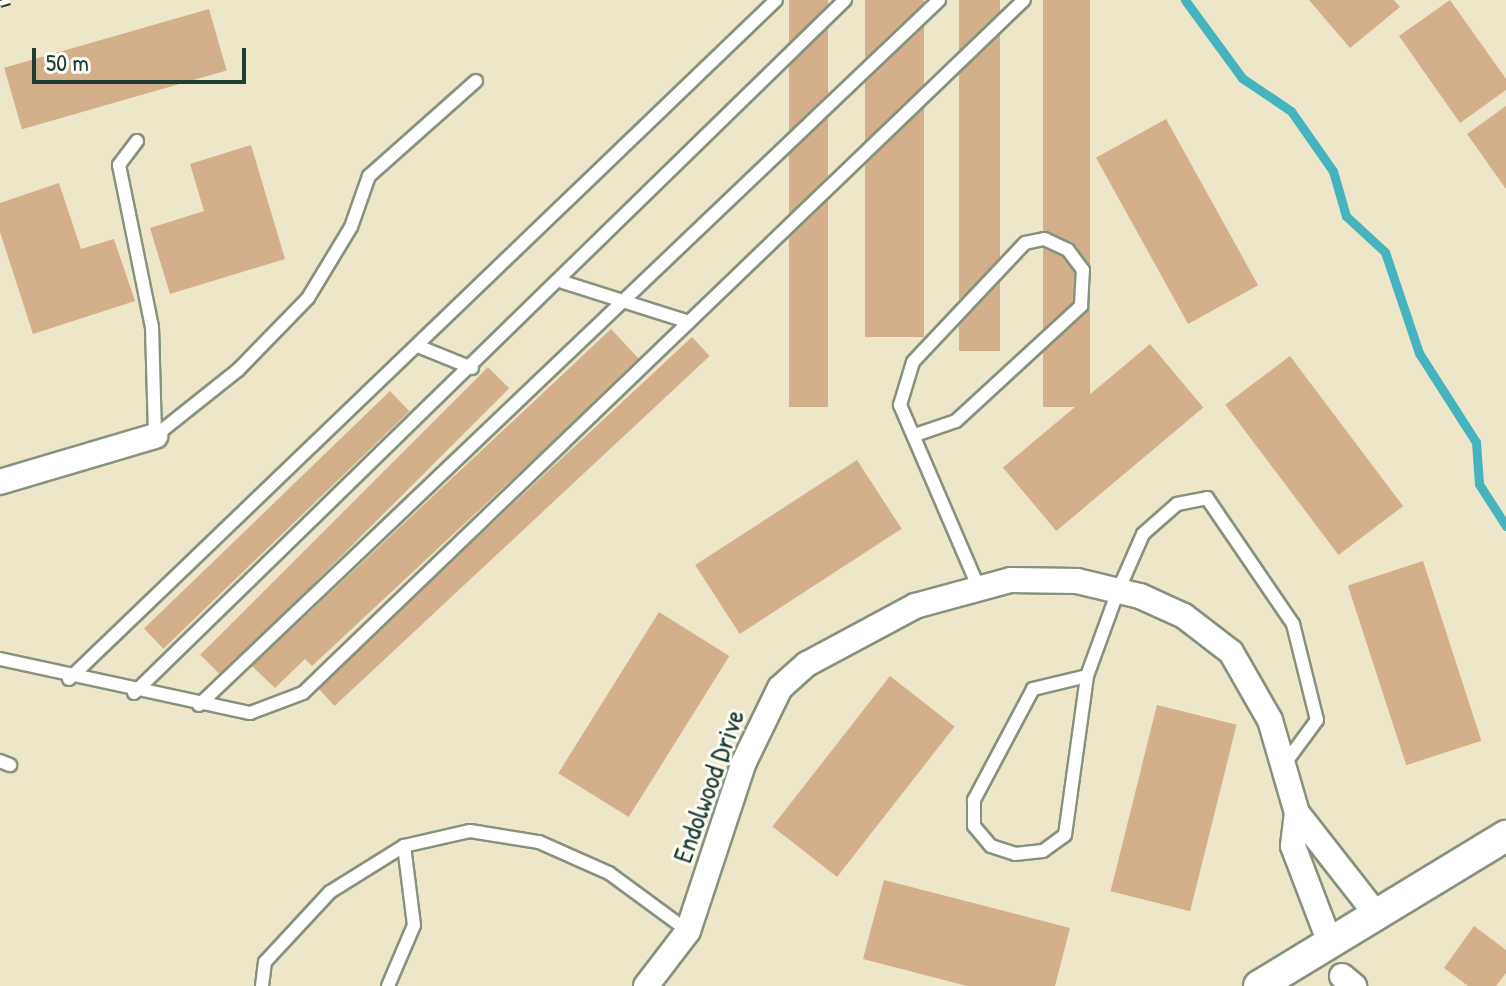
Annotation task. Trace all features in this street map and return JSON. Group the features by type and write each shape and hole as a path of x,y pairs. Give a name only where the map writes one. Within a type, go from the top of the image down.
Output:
{"street":[{"path":"0,482 155,436"},
{"name":"Endolwood Drive","path":"646,986 688,931 744,762 780,688 853,636 977,584 1077,581 1118,591 1184,616 1231,652 1270,720 1297,813 1377,915"},
{"name":"Endolwood Drive","path":"1297,813 1293,846 1330,943"},
{"path":"1259,986 1506,836"}],"lane":[{"path":"69,679 420,347 776,0"},
{"path":"134,693 563,282 845,0"},
{"path":"199,705 630,298 939,0"},
{"path":"0,659 69,679 250,713 303,693 1024,0"},
{"path":"155,436 238,370 308,298 351,227 369,176 476,81"},
{"path":"137,141 119,165 152,327 155,436"},
{"path":"915,435 956,421 1081,306 1083,270 1068,250 1044,239 1025,243 913,362 900,405 977,584"},
{"path":"563,282 630,298 689,322"},
{"path":"420,347 472,368"},
{"path":"1087,676 1033,689 974,800 974,826 991,846 1015,854 1043,851 1065,835 1087,676 1118,591 1143,534 1177,504 1207,498 1293,624 1317,720 1283,766"},
{"path":"262,986 265,962 330,892 404,846 470,831 539,842 609,873 688,931"},
{"path":"388,986 414,925 404,846"}],"building":[{"path":"789,0 828,0 828,407 789,407"},
{"path":"865,0 924,0 924,337 865,337"},
{"path":"959,0 1000,0 1000,351 959,351"},
{"path":"1043,0 1090,0 1090,407 1043,407"},
{"path":"1309,0 1394,0 1400,7 1350,48"},
{"path":"1450,0 1506,79 1506,90 1460,123 1399,36"},
{"path":"209,9 227,71 22,129 4,68"},
{"path":"1506,106 1506,189 1467,134"},
{"path":"1166,119 1258,285 1188,324 1096,158"},
{"path":"251,145 285,259 170,294 150,228 204,211 190,164"},
{"path":"59,183 81,249 114,239 135,301 33,334 0,232 0,203"},
{"path":"611,329 640,360 312,666 305,659 275,688 252,666"},
{"path":"692,337 710,356 335,706 317,687"},
{"path":"1150,344 1203,408 1056,531 1003,467"},
{"path":"1290,356 1403,506 1338,555 1225,405"},
{"path":"488,367 509,388 221,676 200,655"},
{"path":"390,391 409,411 163,649 144,629"},
{"path":"857,460 902,529 740,634 695,565"},
{"path":"1423,561 1481,741 1406,765 1348,585"},
{"path":"659,612 729,656 629,817 558,773"},
{"path":"890,676 955,726 837,877 772,827"},
{"path":"1157,705 1237,725 1190,911 1111,891"},
{"path":"884,880 1070,928 1055,986 967,986 863,959"},
{"path":"1474,926 1506,950 1506,973 1496,986 1468,986 1444,968"}],"waterway":[{"path":"1185,0 1242,78 1291,111 1333,171 1346,216 1385,252 1419,353 1476,442 1479,484 1506,526"}],"railway":[{"path":"0,3 10,0"}]}
